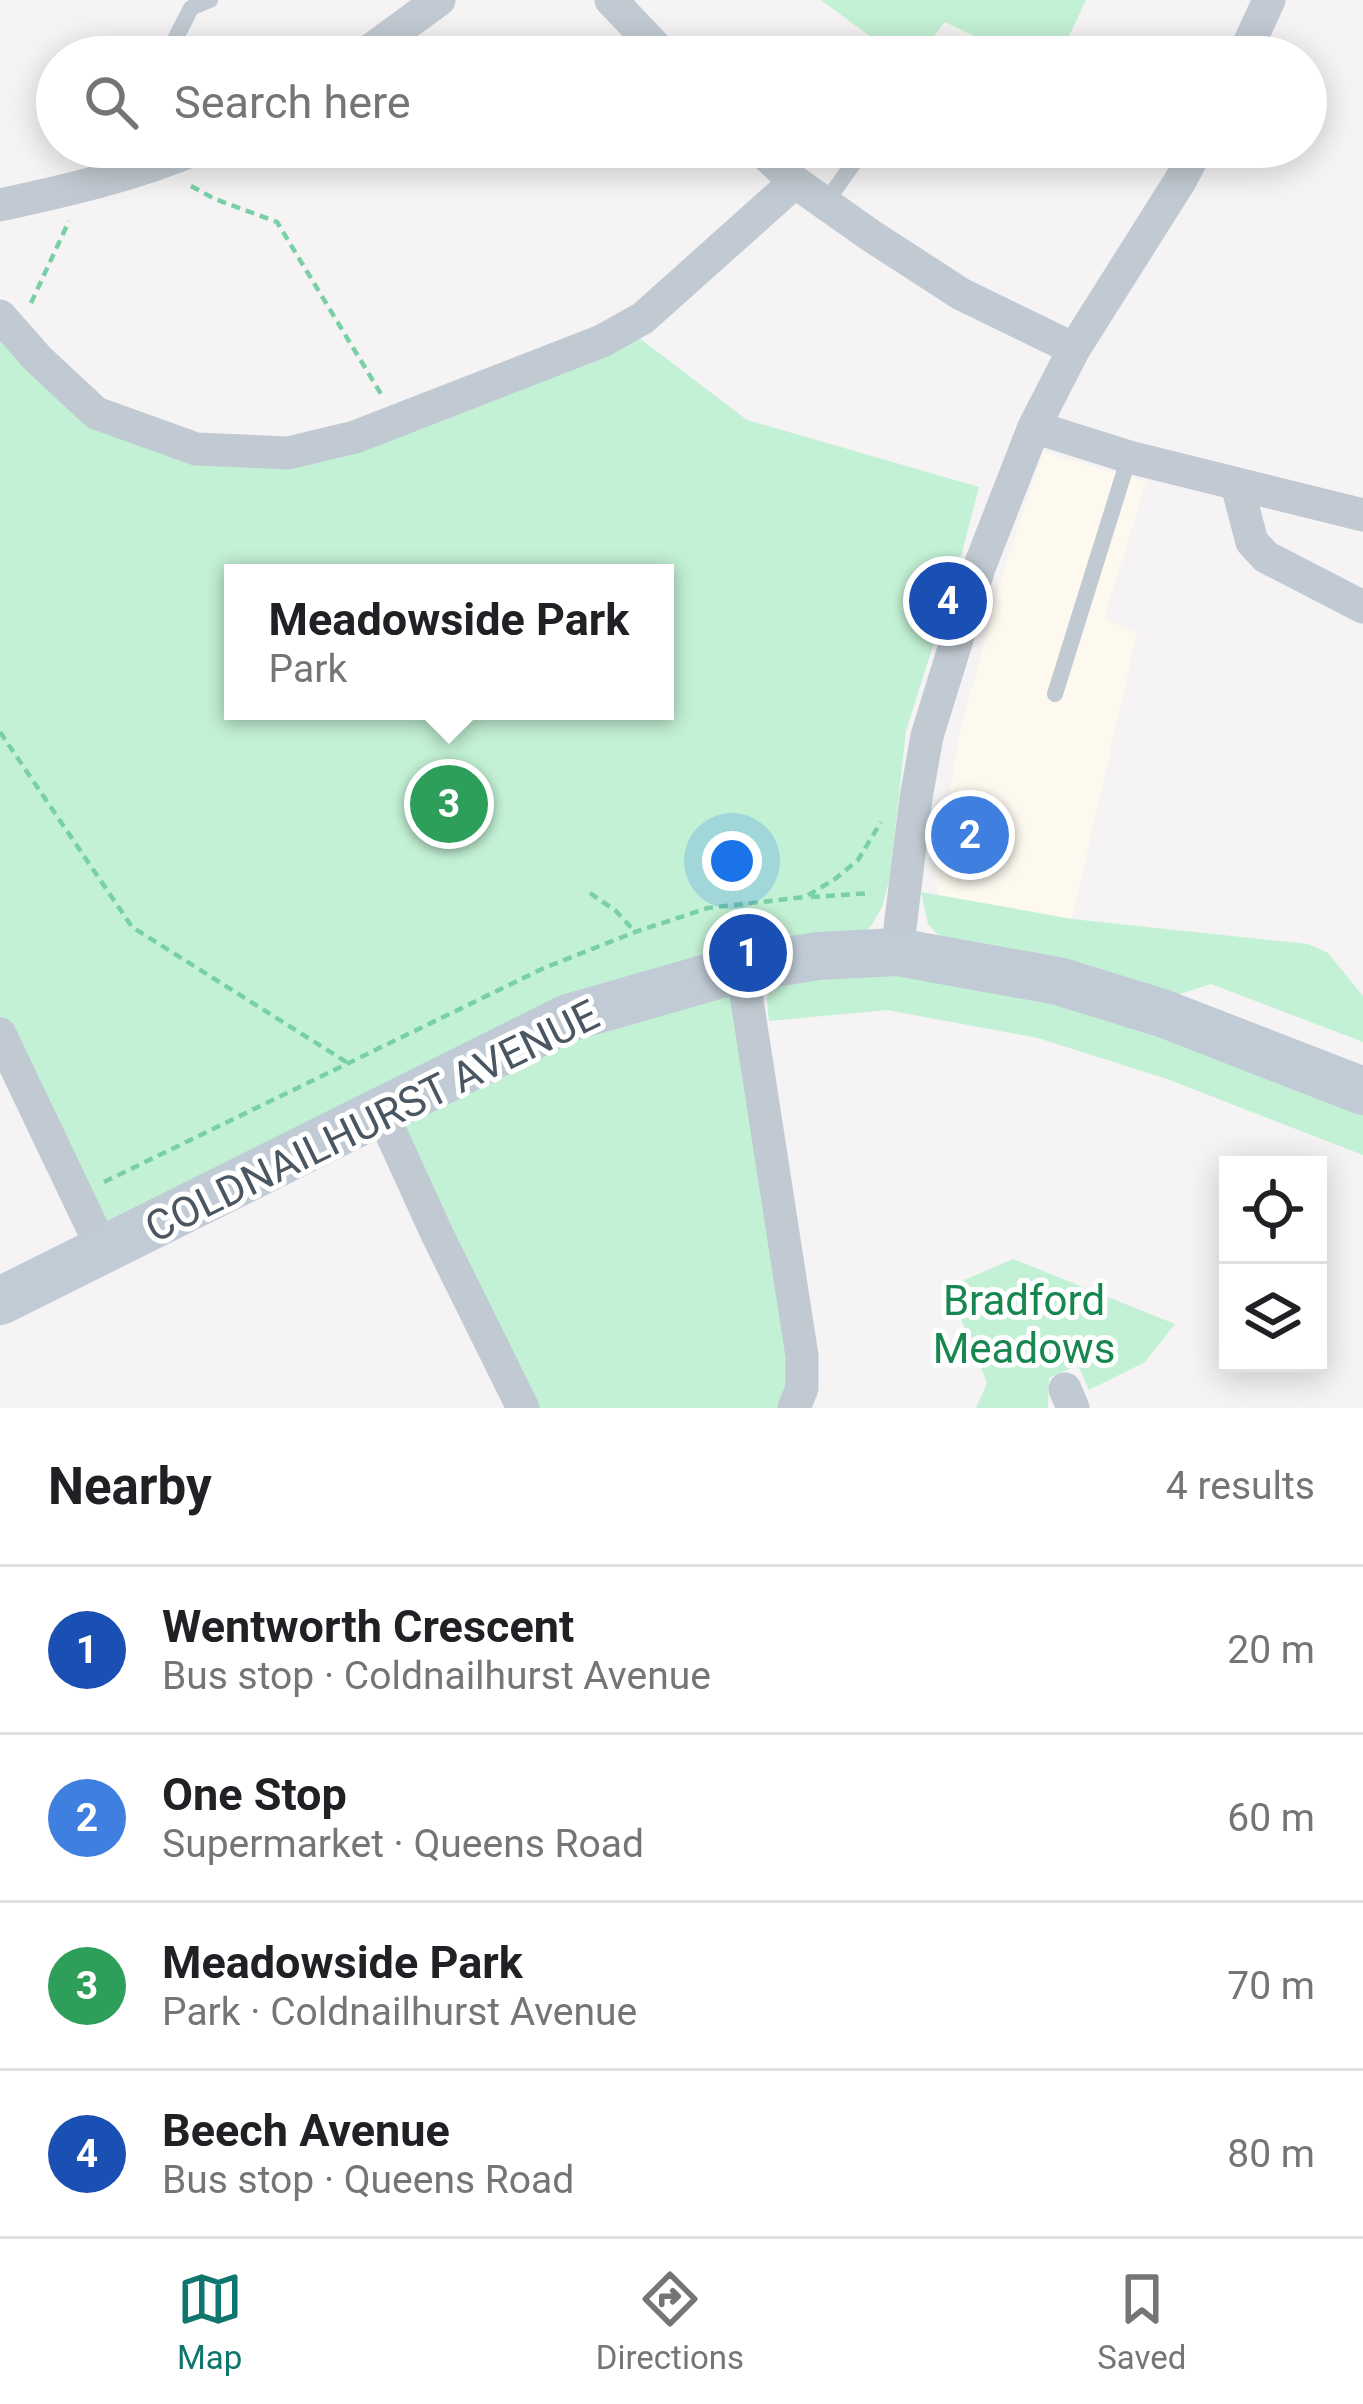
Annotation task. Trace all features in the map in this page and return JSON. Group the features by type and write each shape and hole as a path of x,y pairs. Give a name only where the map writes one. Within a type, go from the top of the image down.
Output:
{"street":[{"path":"390,36 439,0"},
{"path":"611,0 645,36"},
{"path":"1253,36 1269,0"},
{"path":"0,205 90,185 129,168"},
{"path":"780,168 870,236 961,294 1074,349"},
{"path":"897,952 927,736 979,568 1034,427 1074,349 1187,168"},
{"path":"8,325 96,413 196,449 288,453 398,422 602,341 643,318 795,182"},
{"path":"1034,427 1129,457 1363,515"},
{"path":"1237,485 1252,542 1266,557 1363,607"},
{"name":"COLDNAILHURST AVENUE","path":"0,1301 568,1018 742,968 818,956 897,952 1058,981 1162,1013 1363,1091"},
{"path":"742,968 802,1357 802,1388 794,1408"},
{"path":"0,1034 103,1250"},
{"path":"381,1111 523,1408"}],"lane":[{"path":"177,36 191,8 210,0"},
{"path":"826,202 851,168"},
{"path":"1055,694 1129,457"}],"path":[{"path":"170,168 215,199 278,222 398,422"},
{"path":"8,325 90,185"},
{"path":"0,732 132,926 348,1063"},
{"path":"805,897 858,860 892,799 916,798"},
{"path":"77,1195 544,968 635,932 708,908 904,892"},
{"path":"590,893 616,910 635,932"}],"shaded area":[{"path":"1043,452 1146,482 1104,619 1137,633 1072,919 939,895 934,880 959,736 1003,573"}],"green space":[{"path":"821,0 1086,0 1069,36 974,36 945,22 934,36 870,36"},
{"path":"0,336 93,421 292,462 638,337 747,420 979,487 906,731 890,877 871,926 853,941 729,950 108,1222 0,1021"},
{"path":"921,892 1072,919 1308,944 1328,953 1363,996 1363,1042 1211,984 1161,1000 938,935 928,924"},
{"path":"909,970 1005,988 1109,1018 1363,1107 1363,1155 1167,1079 1038,1038 887,1010 769,1021 767,999 775,980"},
{"path":"732,994 796,1358 782,1408 536,1408 402,1121 576,1027"},
{"name":"Bradford Meadows","path":"1013,1259 1175,1324 1145,1362 1089,1390 1078,1365 1049,1378 1048,1408 976,1408 987,1383 948,1287"}],"place":[{"name":"Beech Avenue","path":"948,601"},
{"name":"Meadowside Park","path":"449,804"},
{"name":"One Stop","path":"970,835"},
{"name":"Wentworth Crescent","path":"748,953"}]}
